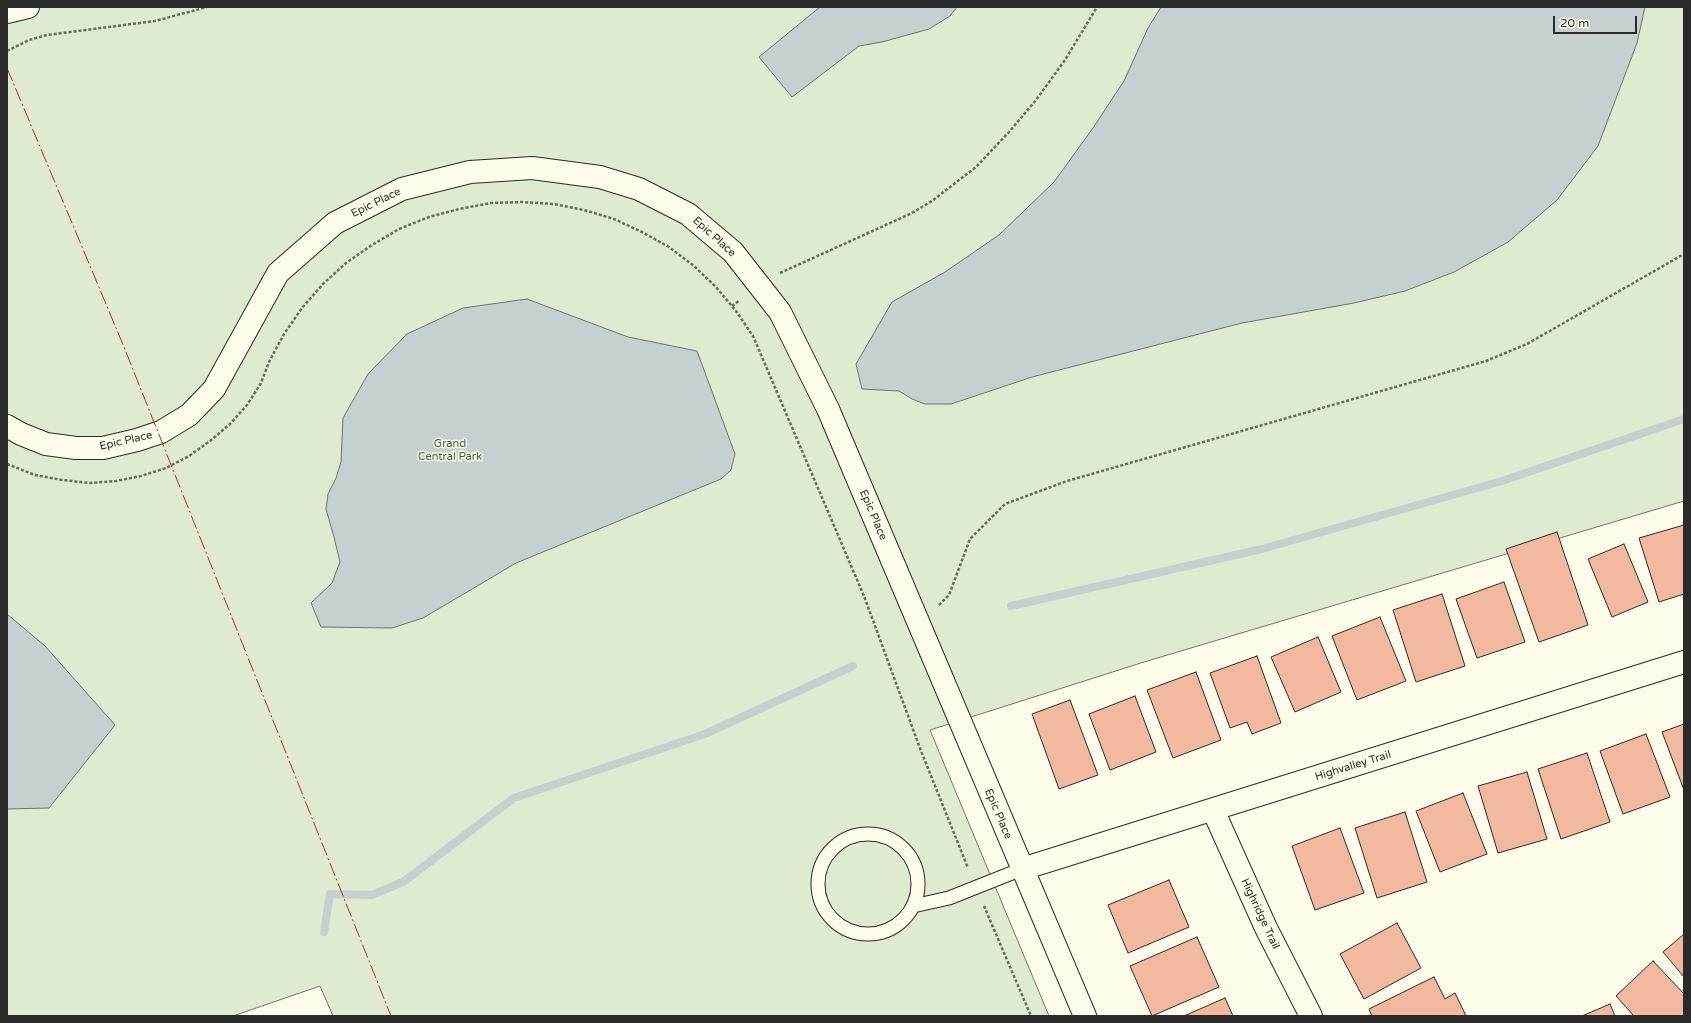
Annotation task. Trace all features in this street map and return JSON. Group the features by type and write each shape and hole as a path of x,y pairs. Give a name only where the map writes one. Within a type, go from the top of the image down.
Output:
{"street":[{"path":"7,12 28,7"},
{"name":"Epic Place","path":"7,426 21,434 46,444 76,448 103,448 137,440 161,432 189,415 214,389 278,273 335,223 402,189 470,172 532,168 600,177 639,189 688,214 733,252 780,312 828,409 1085,1016"},
{"name":"Highvalley Trail","path":"1022,869 1684,662"},
{"name":"Highridge Trail","path":"1213,810 1266,928 1311,1016"}],"lane":[{"path":"913,906 917,894 918,880 915,868 905,851 889,839 876,834 864,834 850,837 838,843 829,852 822,864 818,882 820,902 826,913 835,922 846,929 858,933 872,934 884,932 896,926 906,917 913,906 949,898 1022,869"}],"path":[{"path":"7,51 29,40 47,35 155,21 207,7"},
{"path":"732,306 779,273 910,214 932,201 976,167 1009,132 1036,100 1064,60 1097,7"},
{"path":"7,464 35,475 90,483 116,481 141,476 166,468 189,456 230,424 247,405 261,383 269,362 284,334 302,308 323,284 346,263 372,245 399,229 429,217 459,209 498,203 522,202 554,204 584,210 614,219 642,232 669,247 694,266 716,287 732,306 753,336 861,589 921,751 976,888 1031,1016"},
{"path":"919,625 949,595 970,539 1005,504 1067,481 1486,361 1527,344 1684,254"}],"green space":[{"name":"Grand Central Park","path":"7,7 1684,7 1684,501 1144,662 930,730 1049,1016 333,1016 320,986 233,1016 7,1016"}],"shaded area":[{"path":"820,7 957,7 950,16 929,29 882,42 859,46 792,97 759,57"},
{"path":"1161,7 1645,7 1637,43 1598,146 1557,200 1508,242 1454,272 1405,291 1354,303 1242,323 1032,377 951,404 925,404 912,399 899,391 862,389 856,364 892,302 945,272 999,235 1054,182 1093,128 1124,81 1148,28"},
{"path":"527,299 628,337 697,351 735,454 731,470 721,479 516,563 423,618 392,628 321,627 311,603 332,583 340,562 326,509 328,494 336,478 341,462 343,418 368,374 407,334 463,308"},
{"path":"7,614 45,646 115,725 49,808 7,809"}],"building":[{"path":"1684,525 1684,594 1659,602 1639,538"},
{"path":"1557,532 1588,625 1539,642 1506,549"},
{"path":"1624,544 1648,602 1612,617 1588,559"},
{"path":"1504,582 1525,642 1477,658 1456,599"},
{"path":"1442,594 1465,666 1416,682 1393,610"},
{"path":"1380,617 1406,681 1357,700 1332,636"},
{"path":"1318,637 1341,692 1295,712 1271,657"},
{"path":"1257,656 1281,723 1252,734 1247,722 1230,728 1210,673"},
{"path":"1196,672 1221,740 1173,758 1147,690"},
{"path":"1135,696 1156,752 1110,770 1089,714"},
{"path":"1070,700 1098,775 1059,789 1032,714"},
{"path":"1684,724 1684,790 1662,732"},
{"path":"1646,734 1670,797 1623,814 1600,751"},
{"path":"1587,753 1610,822 1561,839 1538,769"},
{"path":"1527,772 1547,839 1498,853 1478,786"},
{"path":"1463,793 1487,854 1440,872 1416,811"},
{"path":"1405,812 1427,882 1377,898 1355,828"},
{"path":"1340,828 1364,893 1315,910 1292,846"},
{"path":"1169,880 1189,927 1128,953 1108,905"},
{"path":"1397,923 1421,968 1364,999 1340,954"},
{"path":"1684,934 1684,977 1663,952"},
{"path":"1197,937 1219,987 1152,1016 1130,966"},
{"path":"1653,961 1684,994 1684,1016 1634,1016 1616,996"},
{"path":"1434,977 1445,999 1455,993 1466,1016 1372,1016 1369,1009"},
{"path":"1225,998 1233,1016 1184,1016"},
{"path":"1610,1004 1615,1016 1582,1016"}],"waterway":[{"path":"1011,606 1262,549 1502,481 1684,419"},
{"path":"324,932 330,894 372,895 403,882 514,798 705,734 853,666"}],"power":[{"path":"7,68 124,347 391,1016"}]}
